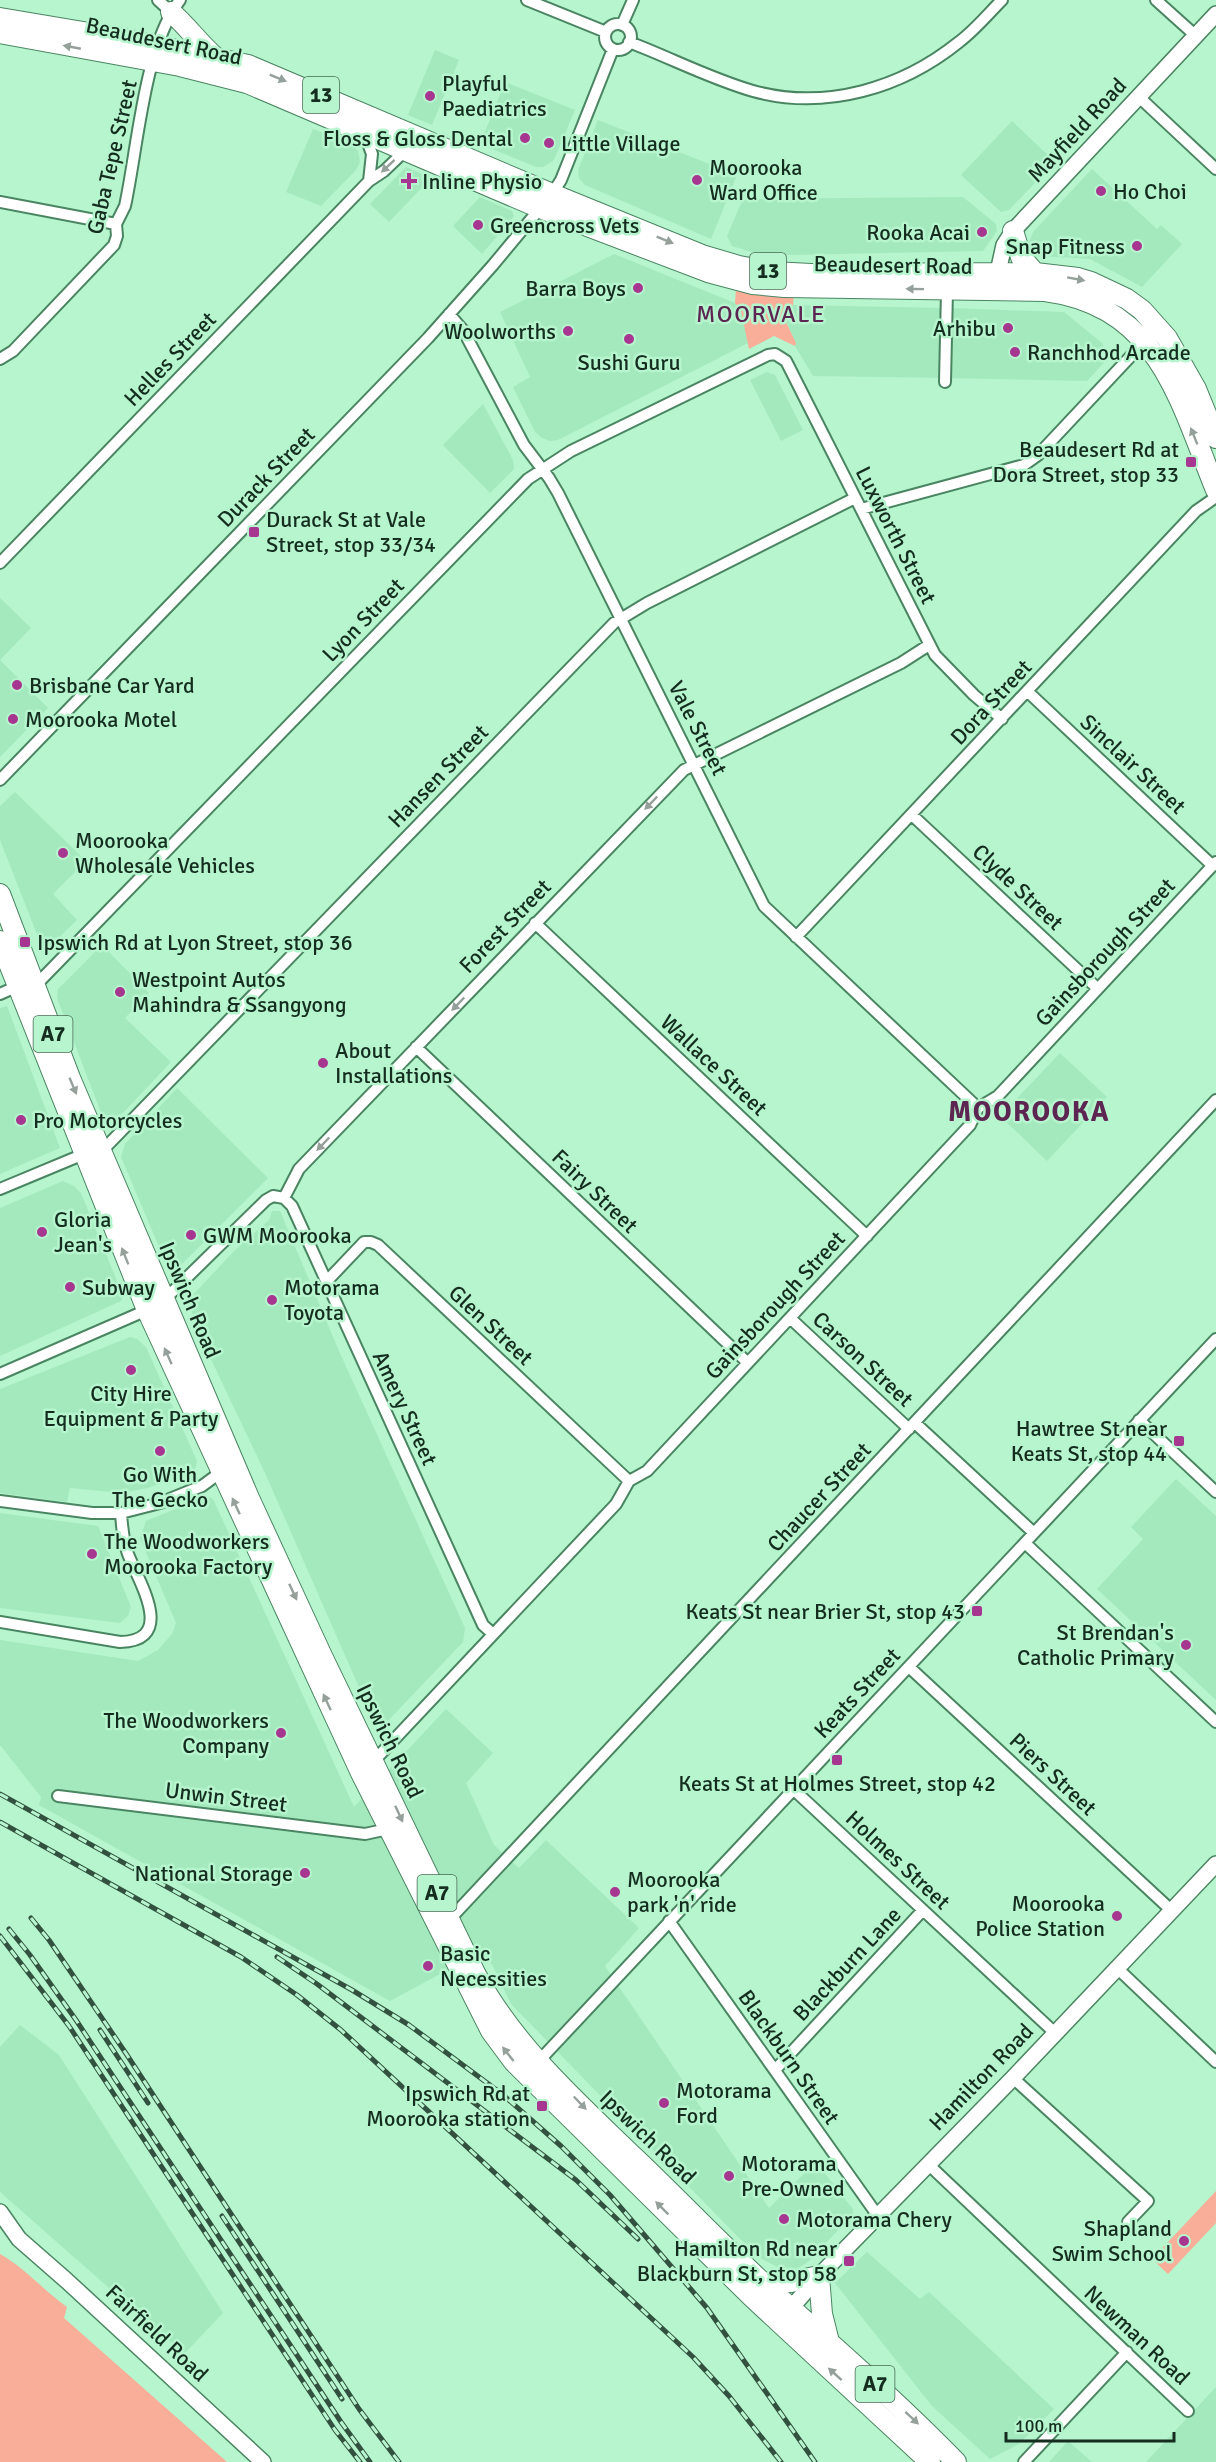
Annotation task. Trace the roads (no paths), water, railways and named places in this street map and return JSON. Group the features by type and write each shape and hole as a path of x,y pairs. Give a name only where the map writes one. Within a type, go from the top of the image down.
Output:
{"highway":[{"path":"170,4 196,40 215,57"},
{"name":"Beaudesert Road","path":"0,18 155,54 227,76 406,150 702,255 759,270 996,281 1078,298 1112,314 1145,341 1154,352 1175,389 1216,490"},
{"name":"Beaudesert Road","path":"0,33 155,54 215,57 248,65 708,272 753,284 784,287 947,290 1035,273 1078,278 1091,282 1126,299 1142,310 1167,338 1179,355 1196,389 1216,438"},
{"path":"1013,231 1021,257 1035,273"},
{"name":"Ipswich Road","path":"0,894 17,989"},
{"name":"Ipswich Road","path":"0,941 17,989 93,1153 156,1305 221,1472 368,1767 450,1919 496,2011 512,2032 533,2068 785,2315 930,2462"},
{"name":"Ipswich Road","path":"156,1305 322,1656 368,1767 388,1829 481,2014 499,2043 596,2120 764,2283 785,2315 828,2342 924,2429 956,2462"},
{"path":"764,2283 791,2282 819,2276 822,2314 828,2342"}],"street":[{"path":"527,0 606,32"},
{"path":"622,25 633,0"},
{"path":"629,42 754,91 795,97 837,96 887,84 924,67 961,41 1002,0"},
{"path":"1156,0 1196,36"},
{"name":"Gaba Tepe Street","path":"0,358 13,351 114,245 116,224 125,206 155,54 170,4"},
{"name":"Mayfield Road","path":"996,281 1004,245 1013,231 1216,14"},
{"path":"615,25 622,25 628,30 629,42 621,50 613,49 605,40 606,32 615,25"},
{"name":"Durack Street","path":"0,780 449,314 546,201 561,180 613,49"},
{"path":"1139,97 1216,169"},
{"path":"363,131 372,154 369,181"},
{"name":"Helles Street","path":"0,563 369,181 384,171 406,150"},
{"path":"0,202 116,224"},
{"path":"945,382 947,290"},
{"name":"Vale Street","path":"449,314 463,330 524,445 558,493 764,906 978,1108"},
{"path":"861,509 1024,465 1038,455 1145,341"},
{"name":"Lyon Street","path":"17,989 509,497 542,469 571,451 723,375 762,357 775,354"},
{"name":"Luxworth Street","path":"775,354 786,361 930,645 946,668 1002,719"},
{"name":"Dora Street","path":"796,937 1196,512 1216,497"},
{"name":"Hansen Street","path":"93,1153 620,618 855,498"},
{"name":"Forest Street","path":"284,1198 299,1169 675,779 694,764 731,749 901,663 930,645"},
{"name":"Sinclair Street","path":"1027,691 1214,864"},
{"name":"Clyde Street","path":"912,815 1097,988"},
{"name":"Gainsborough Street","path":"368,1767 616,1504 629,1480 647,1471 970,1125 978,1108 998,1096 1214,864"},
{"name":"Wallace Street","path":"535,923 867,1236"},
{"name":"Fairy Street","path":"416,1047 747,1362"},
{"name":"Chaucer Street","path":"450,1919 1216,1100"},
{"path":"0,1189 93,1153"},
{"path":"0,1374 156,1305 266,1200 273,1196 284,1198"},
{"name":"Amery Street","path":"284,1198 292,1206 483,1625 493,1634"},
{"name":"Glen Street","path":"326,1282 364,1242 378,1245 629,1480"},
{"name":"Carson Street","path":"790,1318 1034,1533"},
{"name":"Keats Street","path":"533,2068 1216,1339"},
{"path":"1139,1420 1216,1492"},
{"path":"0,1501 92,1513 121,1513 160,1503 202,1486 221,1472"},
{"path":"0,1622 120,1642 135,1641 144,1636 150,1625 151,1613 128,1553 123,1535 121,1513"},
{"path":"1025,1543 1216,1722"},
{"name":"Piers Street","path":"909,1667 1171,1910"},
{"name":"Holmes Street","path":"793,1789 1055,2033"},
{"name":"Unwin Street","path":"58,1796 365,1834 388,1829"},
{"name":"Hamilton Road","path":"785,2315 819,2276 1013,2078 1216,1864"},
{"name":"Blackburn Lane","path":"775,2070 923,1910"},
{"name":"Blackburn Street","path":"669,1921 878,2216"},
{"path":"1117,1968 1216,2062"},
{"path":"1013,2078 1148,2201 1128,2222"},
{"name":"Newman Road","path":"928,2164 1188,2411"},
{"name":"Fairfield Road","path":"0,2212 19,2239 263,2462"},
{"name":"Fairfield Road","path":"0,2230 19,2239"},
{"path":"1024,2462 1127,2352"}],"railway":[{"path":"0,1794 352,1990 409,2025 502,2094 561,2146 610,2195 707,2308 815,2462"},
{"path":"0,1822 241,1957 297,1995 341,2030 693,2357 729,2396 781,2462"},
{"path":"31,1918 49,1940 125,2052 359,2409 399,2462"},
{"path":"9,1929 76,2020 341,2422 370,2462"},
{"path":"0,1936 69,2026 335,2430 360,2462"},
{"path":"277,1957 317,1984 576,2180 638,2239"},
{"path":"100,2030 148,2103"},
{"path":"222,2216 342,2399"}],"place":[{"name":"Playful Paediatrics","path":"430,96"},
{"name":"Floss & Gloss Dental","path":"525,138"},
{"name":"Little Village","path":"549,143"},
{"name":"Moorooka Ward Office","path":"697,180"},
{"name":"Inline Physio","path":"409,181"},
{"name":"Ho Choi","path":"1101,191"},
{"name":"Greencross Vets","path":"478,225"},
{"name":"Rooka Acai","path":"982,232"},
{"name":"Snap Fitness","path":"1137,246"},
{"name":"Barra Boys","path":"638,288"},
{"name":"Arhibu","path":"1008,328"},
{"name":"Woolworths","path":"568,331"},
{"name":"Sushi Guru","path":"629,339"},
{"name":"Ranchhod Arcade","path":"1015,352"},
{"name":"Beaudesert Rd at Dora Street, stop 33","path":"1191,462"},
{"name":"Durack St at Vale Street, stop 33/34","path":"254,532"},
{"name":"Brisbane Car Yard","path":"17,685"},
{"name":"Moorooka Motel","path":"13,719"},
{"name":"Moorooka Wholesale Vehicles","path":"63,853"},
{"name":"Ipswich Rd at Lyon Street, stop 36","path":"25,942"},
{"name":"Westpoint Autos Mahindra & Ssangyong","path":"120,992"},
{"name":"About Installations","path":"323,1063"},
{"name":"Pro Motorcycles","path":"21,1120"},
{"name":"Gloria Jean's","path":"42,1232"},
{"name":"GWM Moorooka","path":"191,1235"},
{"name":"Subway","path":"70,1287"},
{"name":"Motorama Toyota","path":"272,1300"},
{"name":"City Hire Equipment & Party","path":"131,1370"},
{"name":"Hawtree St near Keats St, stop 44","path":"1179,1441"},
{"name":"Go With The Gecko","path":"160,1451"},
{"name":"The Woodworkers Moorooka Factory","path":"92,1554"},
{"name":"Keats St near Brier St, stop 43","path":"977,1611"},
{"name":"St Brendan's Catholic Primary","path":"1186,1645"},
{"name":"The Woodworkers Company","path":"281,1733"},
{"name":"Keats St at Holmes Street, stop 42","path":"837,1760"},
{"name":"National Storage","path":"305,1873"},
{"name":"Moorooka park 'n' ride","path":"615,1892"},
{"name":"Moorooka Police Station","path":"1117,1916"},
{"name":"Basic Necessities","path":"428,1966"},
{"name":"Motorama Ford","path":"664,2103"},
{"name":"Ipswich Rd at Moorooka station","path":"542,2106"},
{"name":"Motorama Pre-Owned","path":"729,2176"},
{"name":"Motorama Chery","path":"784,2219"},
{"name":"Shapland Swim School","path":"1184,2241"},
{"name":"Hamilton Rd near Blackburn St, stop 58","path":"849,2261"}],"district":[{"name":"MOORVALE","path":"761,314"},
{"name":"MOOROOKA","path":"1029,1112"}]}
